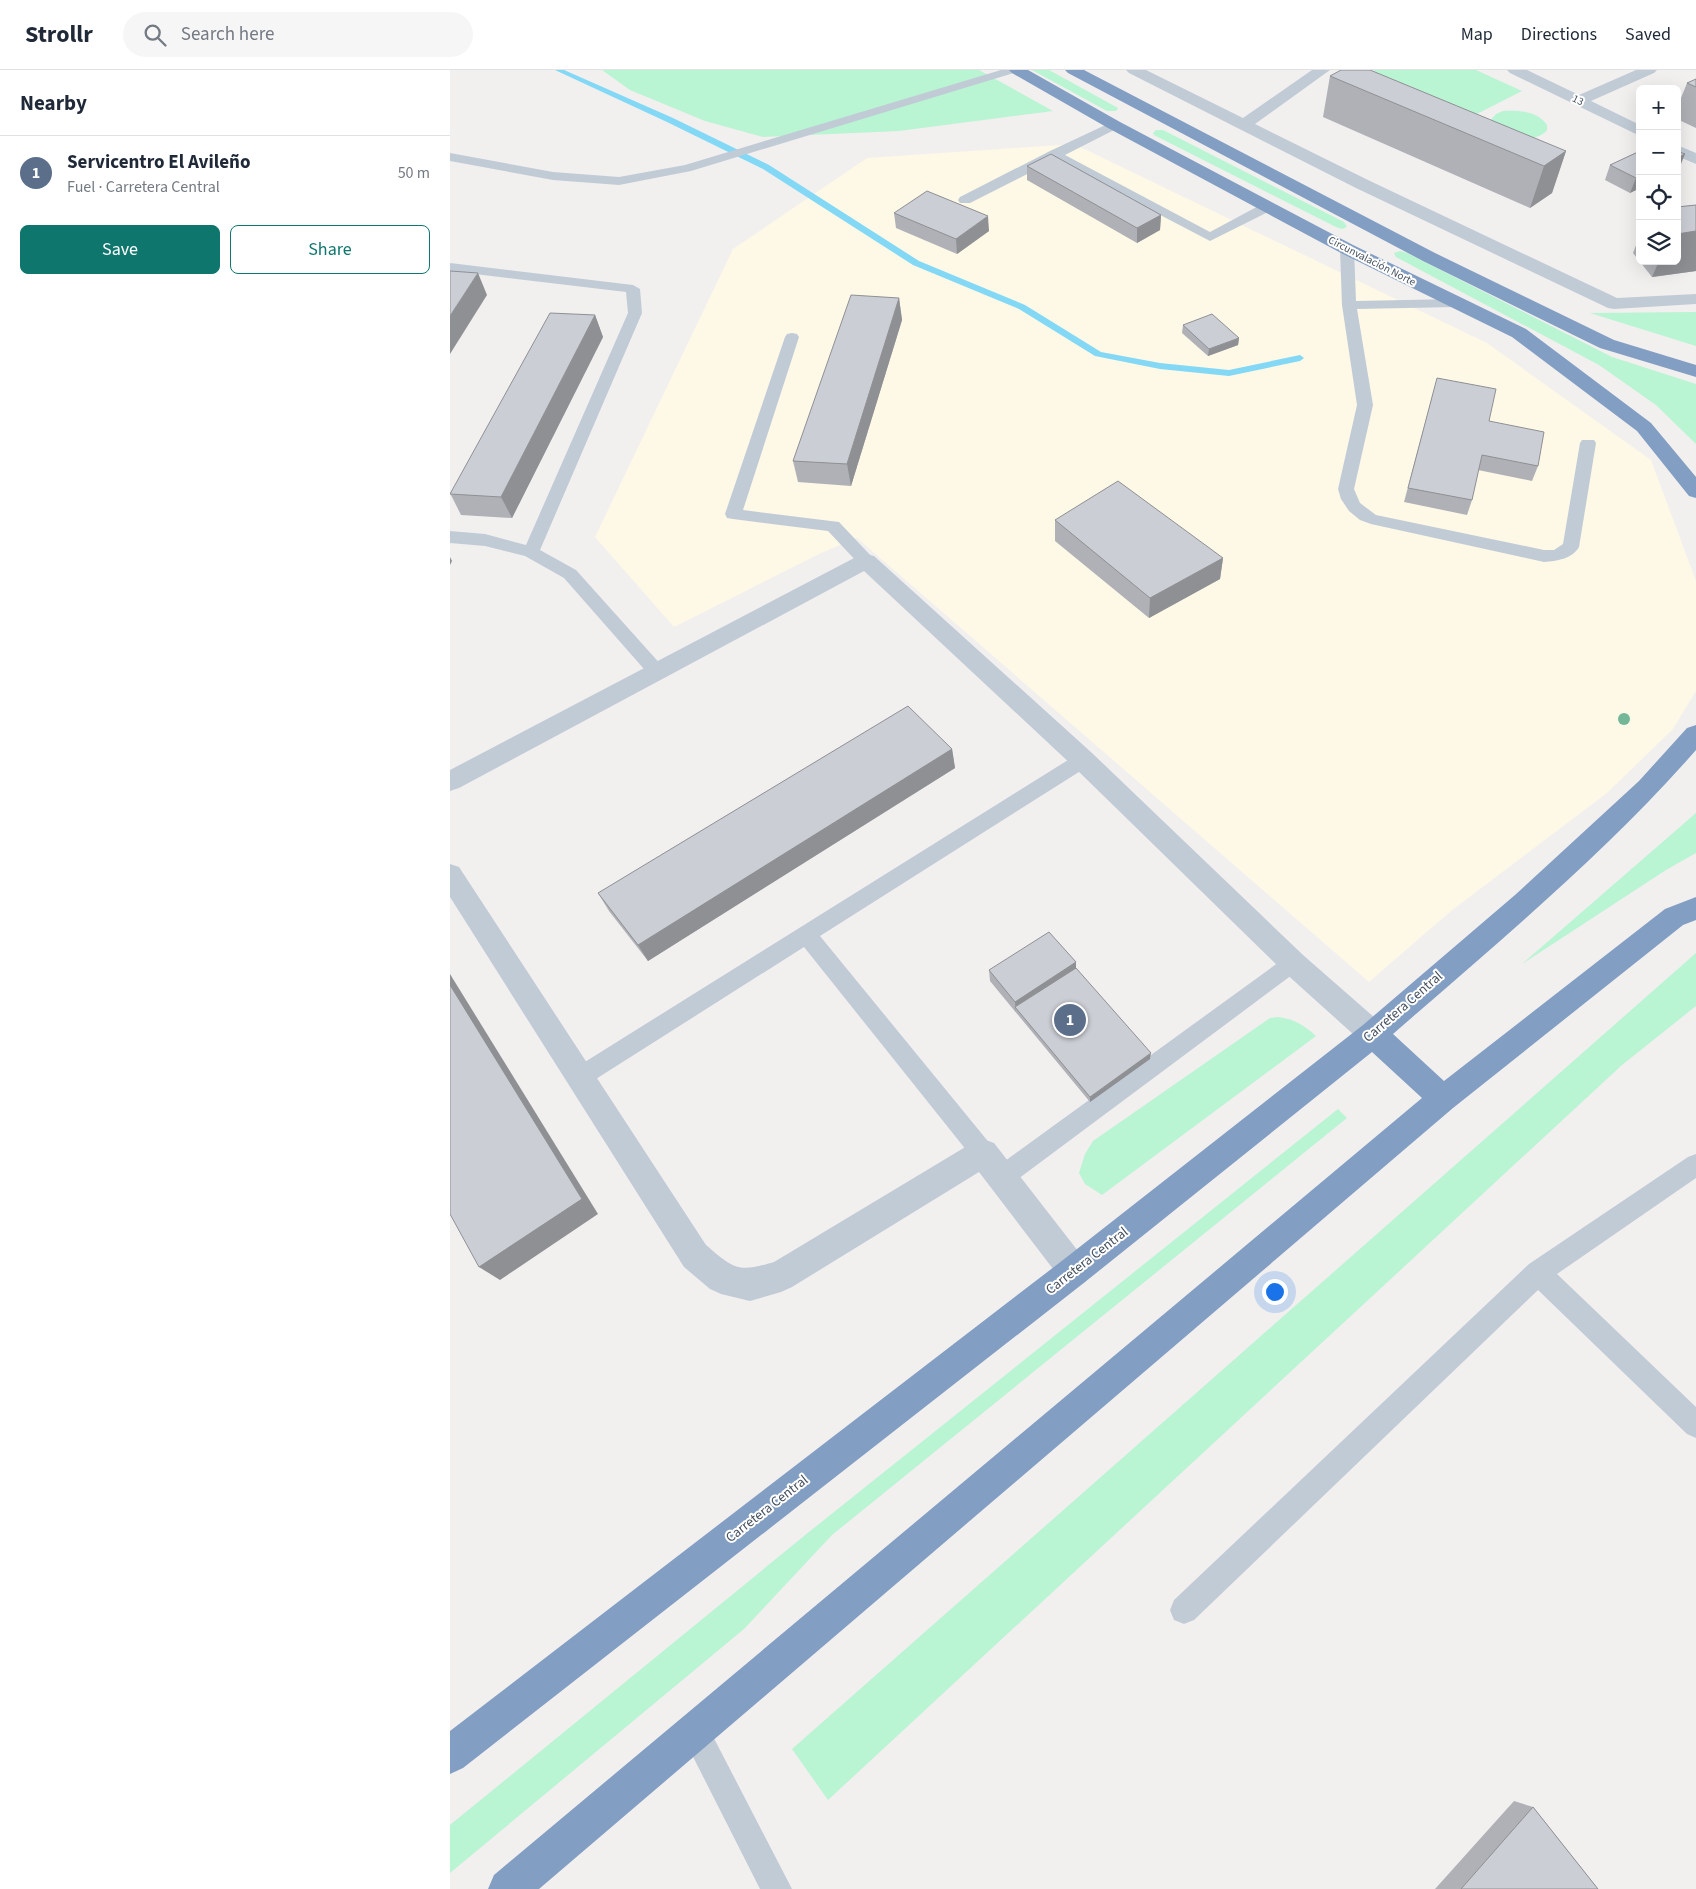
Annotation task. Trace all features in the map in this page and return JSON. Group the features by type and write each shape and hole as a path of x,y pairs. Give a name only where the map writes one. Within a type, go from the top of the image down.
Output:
{"highway":[{"name":"Circunvalación Norte","path":"1018,70 1114,125 1347,249 1518,333 1644,427 1696,491"},
{"path":"1073,70 1376,230 1608,344 1696,371"},
{"path":"1114,125 1146,109"},
{"path":"1347,249 1376,230"},
{"name":"Carretera Central","path":"450,1755 1074,1271 1373,1034 1524,903 1648,788 1696,734"},
{"path":"508,1889 1444,1099 1674,917 1696,908"},
{"path":"1373,1034 1444,1099"}],"street":[{"path":"1134,70 1614,304 1696,299"},
{"path":"1244,125 1322,70"},
{"name":"13","path":"1516,70 1638,130"},
{"path":"1579,101 1649,70"},
{"path":"1681,152 1696,159"},
{"path":"450,781 866,561 1083,760 1293,963 1373,1034"},
{"path":"450,875 695,1256 721,1278 750,1285 781,1276 983,1153 1074,1271"}],"lane":[{"path":"450,157 553,176 620,181 650,176 721,158 1013,70"},
{"path":"965,200 1114,125"},
{"path":"1054,154 1210,237 1269,206"},
{"path":"1347,249 1349,305 1365,405 1346,489 1348,500 1355,509 1370,520 1544,556 1558,555 1571,547 1588,443"},
{"path":"450,267 633,289 635,313 530,552"},
{"path":"1349,305 1456,303"},
{"path":"792,337 733,514 833,526 866,561"},
{"path":"450,537 485,540 530,552 570,574 657,672"},
{"path":"580,1077 1083,760"},
{"path":"806,934 983,1153"},
{"path":"1002,1177 1293,963"},
{"path":"1184,1610 1538,1273 1696,1165"},
{"path":"1538,1273 1696,1425"},
{"path":"695,1731 776,1889"}],"shaded area":[{"path":"1074,144 1487,343 1651,460 1696,581 1696,691 1673,729 1607,793 1451,911 1369,982 857,538 819,554 674,627 595,537 733,249 867,158"}],"green space":[{"path":"602,70 979,70 1053,111 899,131 763,137 705,121 630,90"},
{"path":"1032,70 1049,70 1118,108 1116,111 1107,111"},
{"path":"1375,70 1476,70 1522,91 1459,123 1362,76"},
{"path":"1503,111 1522,111 1533,114 1543,120 1547,125 1547,130 1541,135 1527,137 1489,122 1496,114"},
{"path":"1156,130 1163,130 1344,222 1347,227 1342,229 1336,227 1154,135 1153,133"},
{"path":"1400,251 1612,357 1696,384 1696,444 1656,405 1599,365 1396,257 1394,253"},
{"path":"1696,312 1696,346 1590,313"},
{"path":"1696,813 1696,853 1666,870 1522,964"},
{"path":"1696,953 1696,1006 1622,1065 828,1800 792,1749"},
{"path":"1278,1017 1299,1023 1316,1036 1102,1195 1085,1184 1079,1173 1085,1154 1093,1141 1270,1018"},
{"path":"1338,1109 1347,1118 832,1535 744,1629 450,1873 450,1825 804,1536"}],"building":[{"path":"1341,70 1370,70 1566,151 1544,166 1330,76"},
{"path":"1696,79 1696,87 1687,83"},
{"path":"1636,153 1636,178 1610,165"},
{"path":"1051,154 1161,215 1137,228 1027,166"},
{"path":"927,191 988,216 956,239 894,213"},
{"path":"1696,205 1696,231 1681,233 1681,207"},
{"path":"450,271 478,273 450,316"},
{"path":"851,295 899,298 847,464 793,461"},
{"path":"550,313 595,315 501,497 450,494"},
{"path":"1212,314 1239,338 1209,349 1183,325"},
{"path":"1437,378 1496,389 1489,421 1544,432 1538,466 1482,455 1472,500 1408,488"},
{"path":"1118,481 1223,558 1150,598 1055,520"},
{"path":"908,706 952,749 638,945 598,893"},
{"path":"1049,932 1076,962 1015,1002 989,970"},
{"path":"1076,968 1151,1053 1090,1097 1015,1007"},
{"path":"450,985 582,1199 479,1267 450,1214"},
{"path":"1533,1807 1598,1889 1461,1889"}],"waterway":[{"path":"558,70 670,120 766,167 916,263 1022,307 1098,354 1160,366 1229,373 1300,358"}],"place":[{"name":"Servicentro El Avileño","path":"1070,1020"}]}
